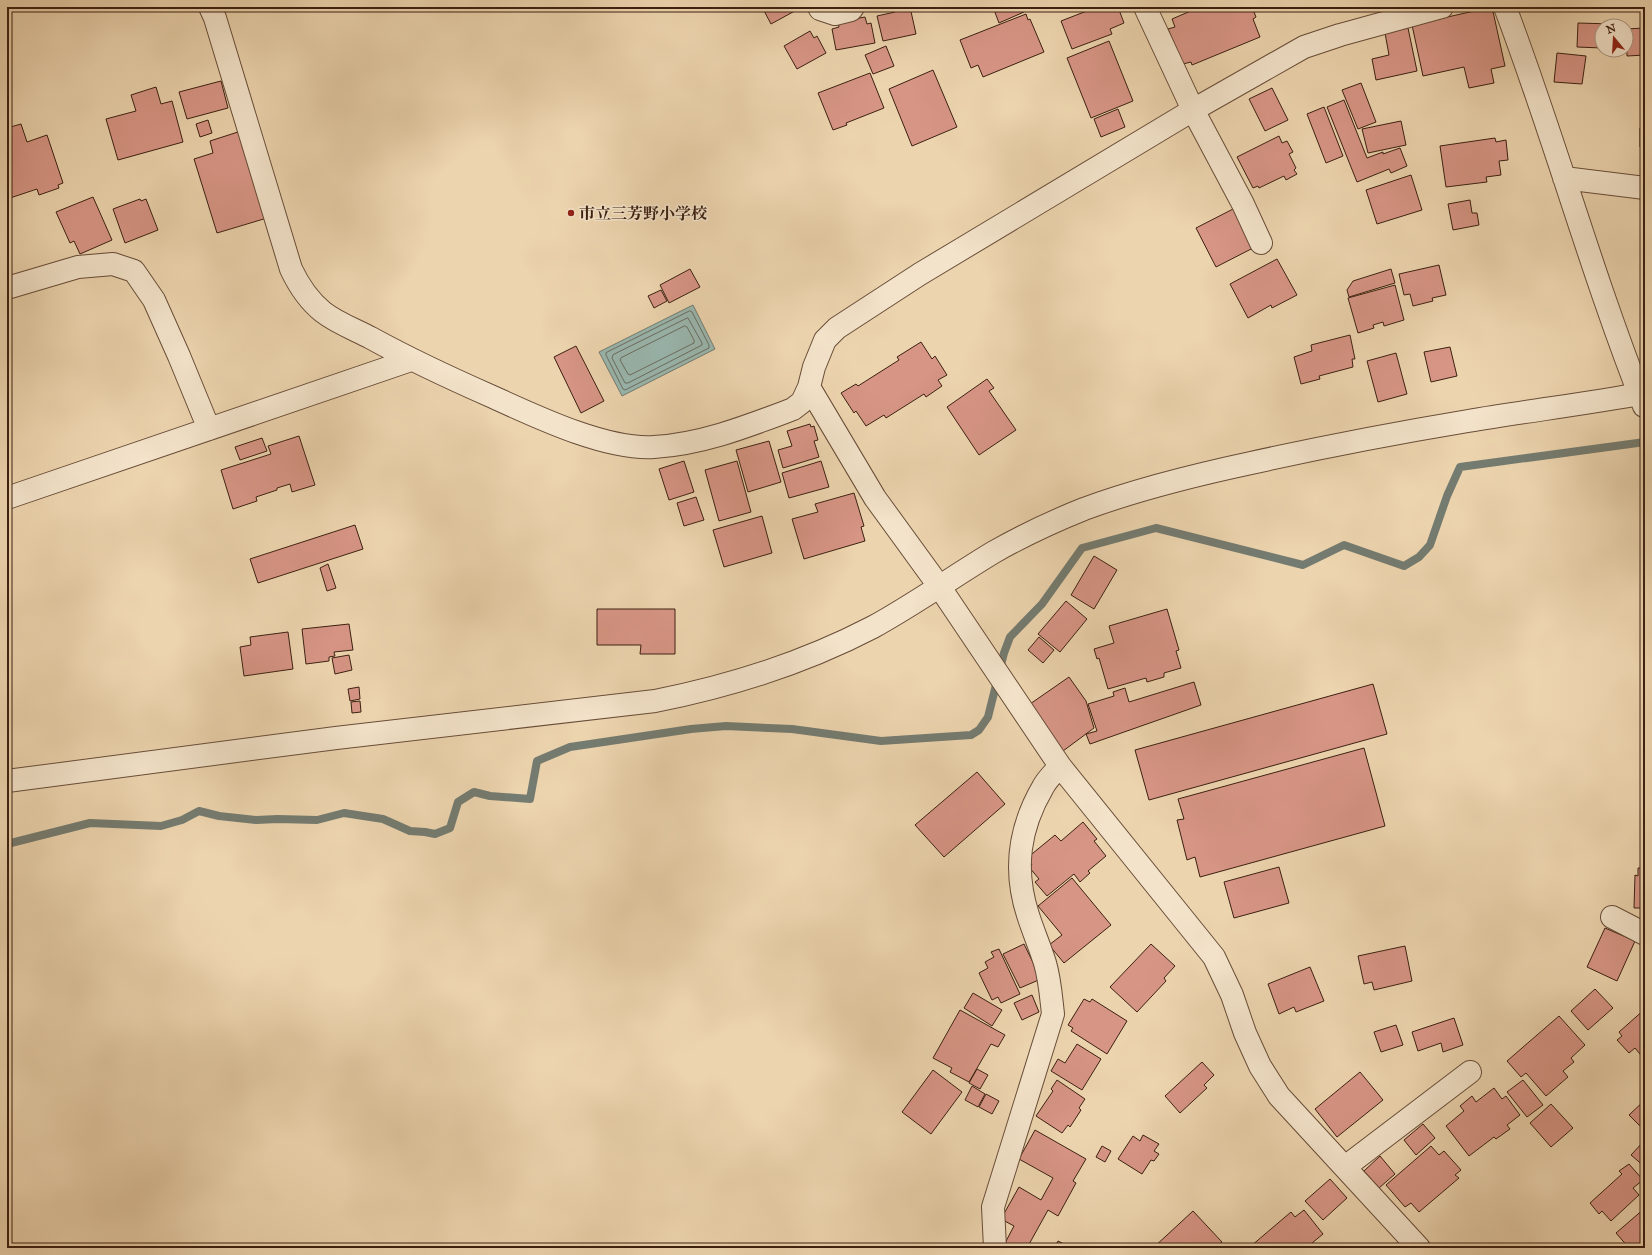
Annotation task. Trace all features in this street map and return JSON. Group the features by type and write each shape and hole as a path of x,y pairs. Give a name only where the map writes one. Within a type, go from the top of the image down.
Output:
{"street":[{"path":"210,7 217,25 291,269 300,287 324,313 411,360 519,409 583,434 625,445 653,447 690,442 728,434 793,409 802,402 809,387 814,367 825,340 837,328 920,274 1193,110 1304,46 1442,7"},
{"path":"819,7 820,9 834,14 851,10 853,7"},
{"path":"1145,7 1193,110 1243,204 1261,243"},
{"path":"7,781 336,738 655,701 697,693 753,678 837,645 875,625 997,551 1044,527 1084,510 1162,485 1323,447 1465,421 1643,398 1610,314 1528,67 1505,7"},
{"path":"1564,178 1645,188"},
{"path":"7,288 78,267 113,264 134,271 154,300 209,429"},
{"path":"7,498 411,360"},
{"path":"809,387 875,498 939,586 1060,766 1214,957 1232,995 1245,1033 1260,1066 1279,1096 1419,1248"},
{"path":"995,1248 993,1207 1053,1014 1045,963 1027,914 1019,879 1020,853 1026,820 1044,786 1060,766"},
{"path":"1612,917 1645,934"},
{"path":"1345,1167 1470,1072"}],"water":[{"path":"693,305 715,349 622,396 599,352"}],"building":[{"path":"762,7 802,7 771,24"},
{"path":"910,7 916,34 883,41 877,16 895,12 895,8"},
{"path":"993,7 1021,7 1024,12 999,23"},
{"path":"1097,7 1118,7 1124,23 1110,29 1112,34 1072,49 1061,21"},
{"path":"1200,7 1252,7 1256,17 1253,19 1260,37 1192,65 1191,62 1183,64 1168,29 1175,27 1172,19"},
{"path":"1492,7 1505,66 1491,69 1494,83 1469,88 1464,67 1423,76 1412,25"},
{"path":"1642,9 1645,9 1645,22 1643,22"},
{"path":"1026,14 1028,20 1030,19 1044,52 983,77 978,65 971,68 960,40"},
{"path":"865,17 867,24 871,23 875,43 836,50 832,29 839,27 838,22"},
{"path":"1578,23 1594,23 1594,48 1577,47"},
{"path":"1408,28 1417,71 1376,80 1372,59 1389,55 1385,33"},
{"path":"1645,28 1645,55 1634,56 1634,29"},
{"path":"810,31 814,38 817,36 826,53 797,69 784,46"},
{"path":"1109,41 1133,101 1091,118 1067,58"},
{"path":"886,46 894,66 873,74 865,55"},
{"path":"1557,53 1586,56 1582,84 1554,82"},
{"path":"933,70 957,127 912,146 889,89"},
{"path":"870,73 884,108 846,123 847,125 833,130 818,93"},
{"path":"221,81 228,108 187,119 179,92"},
{"path":"1361,83 1376,122 1358,129 1342,90"},
{"path":"156,87 161,104 172,101 183,142 118,160 106,119 136,111 131,95"},
{"path":"1272,88 1288,120 1265,131 1249,99"},
{"path":"1344,100 1367,158 1400,148 1407,166 1391,173 1389,169 1357,182 1327,107"},
{"path":"1324,107 1343,156 1326,163 1307,114"},
{"path":"1118,109 1125,127 1101,137 1094,119"},
{"path":"208,120 212,133 200,137 196,124"},
{"path":"1401,121 1406,145 1368,153 1362,129"},
{"path":"21,124 27,142 47,135 63,183 58,185 59,188 39,195 37,189 7,199 7,148 10,147 7,138 7,128"},
{"path":"1640,128 1645,129 1645,147 1640,147"},
{"path":"241,131 267,218 217,233 194,159 213,153 210,141"},
{"path":"1279,136 1282,143 1287,141 1293,152 1289,154 1296,168 1294,170 1297,174 1286,180 1284,176 1259,188 1258,186 1253,188 1237,157"},
{"path":"1495,138 1496,142 1506,140 1508,160 1499,161 1501,175 1486,177 1487,182 1446,187 1440,146"},
{"path":"1411,175 1422,210 1377,224 1366,190"},
{"path":"93,197 112,240 80,254 74,241 70,243 56,212"},
{"path":"140,199 141,201 146,199 158,230 125,243 113,209"},
{"path":"1470,200 1472,213 1477,213 1479,225 1453,230 1448,204"},
{"path":"1235,208 1255,247 1216,267 1196,228"},
{"path":"1277,259 1297,295 1272,308 1271,305 1248,318 1230,284"},
{"path":"1439,265 1446,295 1432,298 1433,301 1413,306 1410,294 1404,295 1399,274"},
{"path":"690,269 700,287 669,303 660,285"},
{"path":"1391,269 1395,283 1349,297 1347,290 1353,281"},
{"path":"1395,285 1404,320 1384,326 1383,322 1373,325 1374,328 1358,333 1348,298"},
{"path":"661,290 667,301 654,308 648,296"},
{"path":"1350,335 1355,359 1352,359 1353,367 1319,376 1320,379 1301,384 1294,357 1312,351 1311,345"},
{"path":"921,342 932,359 935,356 947,375 938,380 942,386 926,397 924,394 886,418 884,415 866,426 856,411 854,413 841,393 856,384 858,386 899,360 897,357"},
{"path":"576,346 604,401 581,413 554,357"},
{"path":"1450,347 1457,376 1431,382 1424,352"},
{"path":"1396,353 1407,394 1378,402 1367,361"},
{"path":"987,379 994,388 989,391 1016,430 979,455 947,407"},
{"path":"810,424 811,427 814,426 818,440 814,441 819,457 783,468 778,450 792,446 787,431"},
{"path":"299,436 315,485 292,492 290,484 256,497 257,501 233,509 221,470 271,454 268,446"},
{"path":"262,438 267,451 240,460 235,447"},
{"path":"769,441 781,482 748,492 736,450"},
{"path":"684,461 694,492 669,500 659,469"},
{"path":"737,461 751,512 719,521 705,470"},
{"path":"821,461 829,487 789,498 782,473"},
{"path":"854,493 864,526 861,527 865,541 804,559 792,519 818,512 815,504"},
{"path":"696,497 704,520 684,526 677,503"},
{"path":"762,516 772,553 724,567 713,530"},
{"path":"355,525 363,549 258,583 250,559"},
{"path":"1094,556 1117,570 1094,609 1071,595"},
{"path":"328,564 336,588 327,591 320,568"},
{"path":"1066,601 1087,619 1060,652 1038,634"},
{"path":"597,609 675,609 675,654 640,654 641,645 597,645"},
{"path":"1167,609 1179,650 1176,651 1181,668 1164,673 1164,677 1147,682 1146,678 1108,689 1099,658 1097,659 1094,649 1114,643 1109,626"},
{"path":"349,624 353,650 334,652 335,656 329,657 329,661 306,664 302,629"},
{"path":"288,632 293,669 244,676 240,647 251,645 250,637"},
{"path":"1039,637 1054,650 1043,663 1028,650"},
{"path":"349,655 352,670 335,674 332,658"},
{"path":"1069,677 1086,701 1094,728 1063,751 1030,704"},
{"path":"1194,682 1201,705 1090,744 1086,734 1097,731 1088,704 1114,696 1113,692 1125,688 1129,702"},
{"path":"1373,684 1387,734 1149,800 1135,750"},
{"path":"359,687 360,699 350,701 348,689"},
{"path":"360,701 361,712 352,713 351,702"},
{"path":"1364,748 1385,826 1200,877 1195,857 1187,860 1177,820 1184,819 1178,799"},
{"path":"977,772 1005,804 944,857 915,825"},
{"path":"1083,822 1097,839 1094,841 1106,856 1088,871 1090,873 1080,882 1074,874 1047,896 1035,882 1039,879 1029,867 1032,865 1027,858 1055,835 1061,841"},
{"path":"1279,867 1289,903 1234,918 1224,882"},
{"path":"1638,868 1645,868 1645,908 1634,908 1635,875 1638,876"},
{"path":"1072,878 1111,925 1064,963 1049,945 1062,935 1038,906"},
{"path":"1605,928 1635,941 1617,981 1587,967"},
{"path":"1024,944 1041,979 1020,988 1003,954"},
{"path":"1151,944 1175,966 1164,978 1166,981 1137,1012 1110,987"},
{"path":"1405,946 1412,981 1374,990 1372,982 1364,984 1358,956"},
{"path":"999,949 1020,994 1001,1003 998,997 992,1000 979,973 988,968 985,962 994,957 991,952"},
{"path":"1310,967 1324,1001 1296,1012 1294,1007 1279,1014 1268,984"},
{"path":"1595,989 1613,1008 1588,1030 1571,1011"},
{"path":"973,993 1002,1010 992,1026 964,1008"},
{"path":"1032,995 1039,1012 1022,1020 1014,1003"},
{"path":"1084,999 1090,1002 1092,999 1127,1021 1107,1054 1071,1031 1073,1028 1068,1025"},
{"path":"1645,1009 1645,1060 1635,1048 1629,1053 1617,1040 1622,1036 1619,1032"},
{"path":"960,1010 1005,1035 998,1047 991,1044 969,1082 950,1072 952,1068 933,1058"},
{"path":"1559,1016 1585,1045 1571,1058 1574,1062 1563,1071 1568,1077 1546,1096 1526,1073 1521,1077 1507,1061"},
{"path":"1454,1018 1463,1045 1443,1052 1441,1043 1418,1051 1412,1032"},
{"path":"1396,1025 1403,1045 1381,1052 1374,1032"},
{"path":"1077,1044 1101,1059 1082,1090 1051,1071 1058,1059 1065,1063"},
{"path":"1202,1062 1214,1075 1204,1085 1207,1088 1180,1113 1165,1096"},
{"path":"977,1069 988,1075 980,1089 969,1083"},
{"path":"933,1070 962,1092 931,1134 902,1112"},
{"path":"1360,1072 1383,1100 1337,1137 1315,1109"},
{"path":"1057,1080 1085,1099 1079,1108 1081,1110 1070,1127 1068,1125 1062,1133 1036,1116 1053,1091 1051,1089"},
{"path":"1523,1080 1543,1105 1527,1117 1507,1092"},
{"path":"972,1086 985,1094 978,1107 965,1100"},
{"path":"1494,1088 1502,1099 1506,1096 1520,1115 1507,1125 1510,1129 1496,1139 1494,1137 1469,1156 1446,1126 1464,1111 1460,1106 1472,1096 1476,1102"},
{"path":"986,1094 999,1101 992,1114 979,1107"},
{"path":"1645,1100 1645,1131 1629,1115"},
{"path":"1551,1104 1573,1128 1551,1147 1530,1123"},
{"path":"1423,1124 1435,1138 1416,1155 1404,1140"},
{"path":"1035,1130 1086,1159 1073,1181 1076,1183 1058,1216 1048,1210 1027,1248 1014,1248 1005,1243 1014,1226 1001,1219 1019,1187 1041,1200 1053,1178 1019,1159"},
{"path":"1143,1135 1159,1144 1154,1151 1159,1154 1154,1161 1151,1160 1142,1174 1118,1159 1133,1136 1140,1141"},
{"path":"1645,1140 1645,1167 1631,1155"},
{"path":"1102,1146 1111,1151 1105,1162 1096,1157"},
{"path":"1431,1146 1439,1155 1444,1151 1461,1170 1455,1175 1459,1178 1419,1212 1411,1203 1405,1207 1386,1185"},
{"path":"1380,1156 1395,1174 1379,1188 1364,1171"},
{"path":"1629,1164 1643,1180 1633,1188 1639,1195 1611,1221 1602,1211 1599,1214 1590,1203 1622,1174 1619,1171"},
{"path":"1330,1179 1347,1198 1323,1220 1305,1201"},
{"path":"1645,1208 1645,1248 1629,1248 1616,1233"},
{"path":"1304,1210 1323,1234 1306,1248 1253,1248 1251,1246 1291,1212 1295,1217"},
{"path":"1193,1211 1222,1242 1215,1248 1153,1248"},
{"path":"1058,1241 1072,1248 1054,1248"}],"waterway":[{"path":"7,844 90,823 161,826 182,820 199,811 219,816 256,820 317,820 344,813 383,819 410,831 435,834 450,828 458,802 474,792 490,796 530,799 537,761 570,747 691,729 726,726 792,729 881,741 971,735 979,730 988,717 1004,653 1010,637 1042,604 1082,548 1156,528 1303,565 1344,545 1404,566 1419,557 1430,545 1447,496 1460,467 1645,442"}],"place":[{"name":"市立三芳野小学校","path":"571,213"}]}
